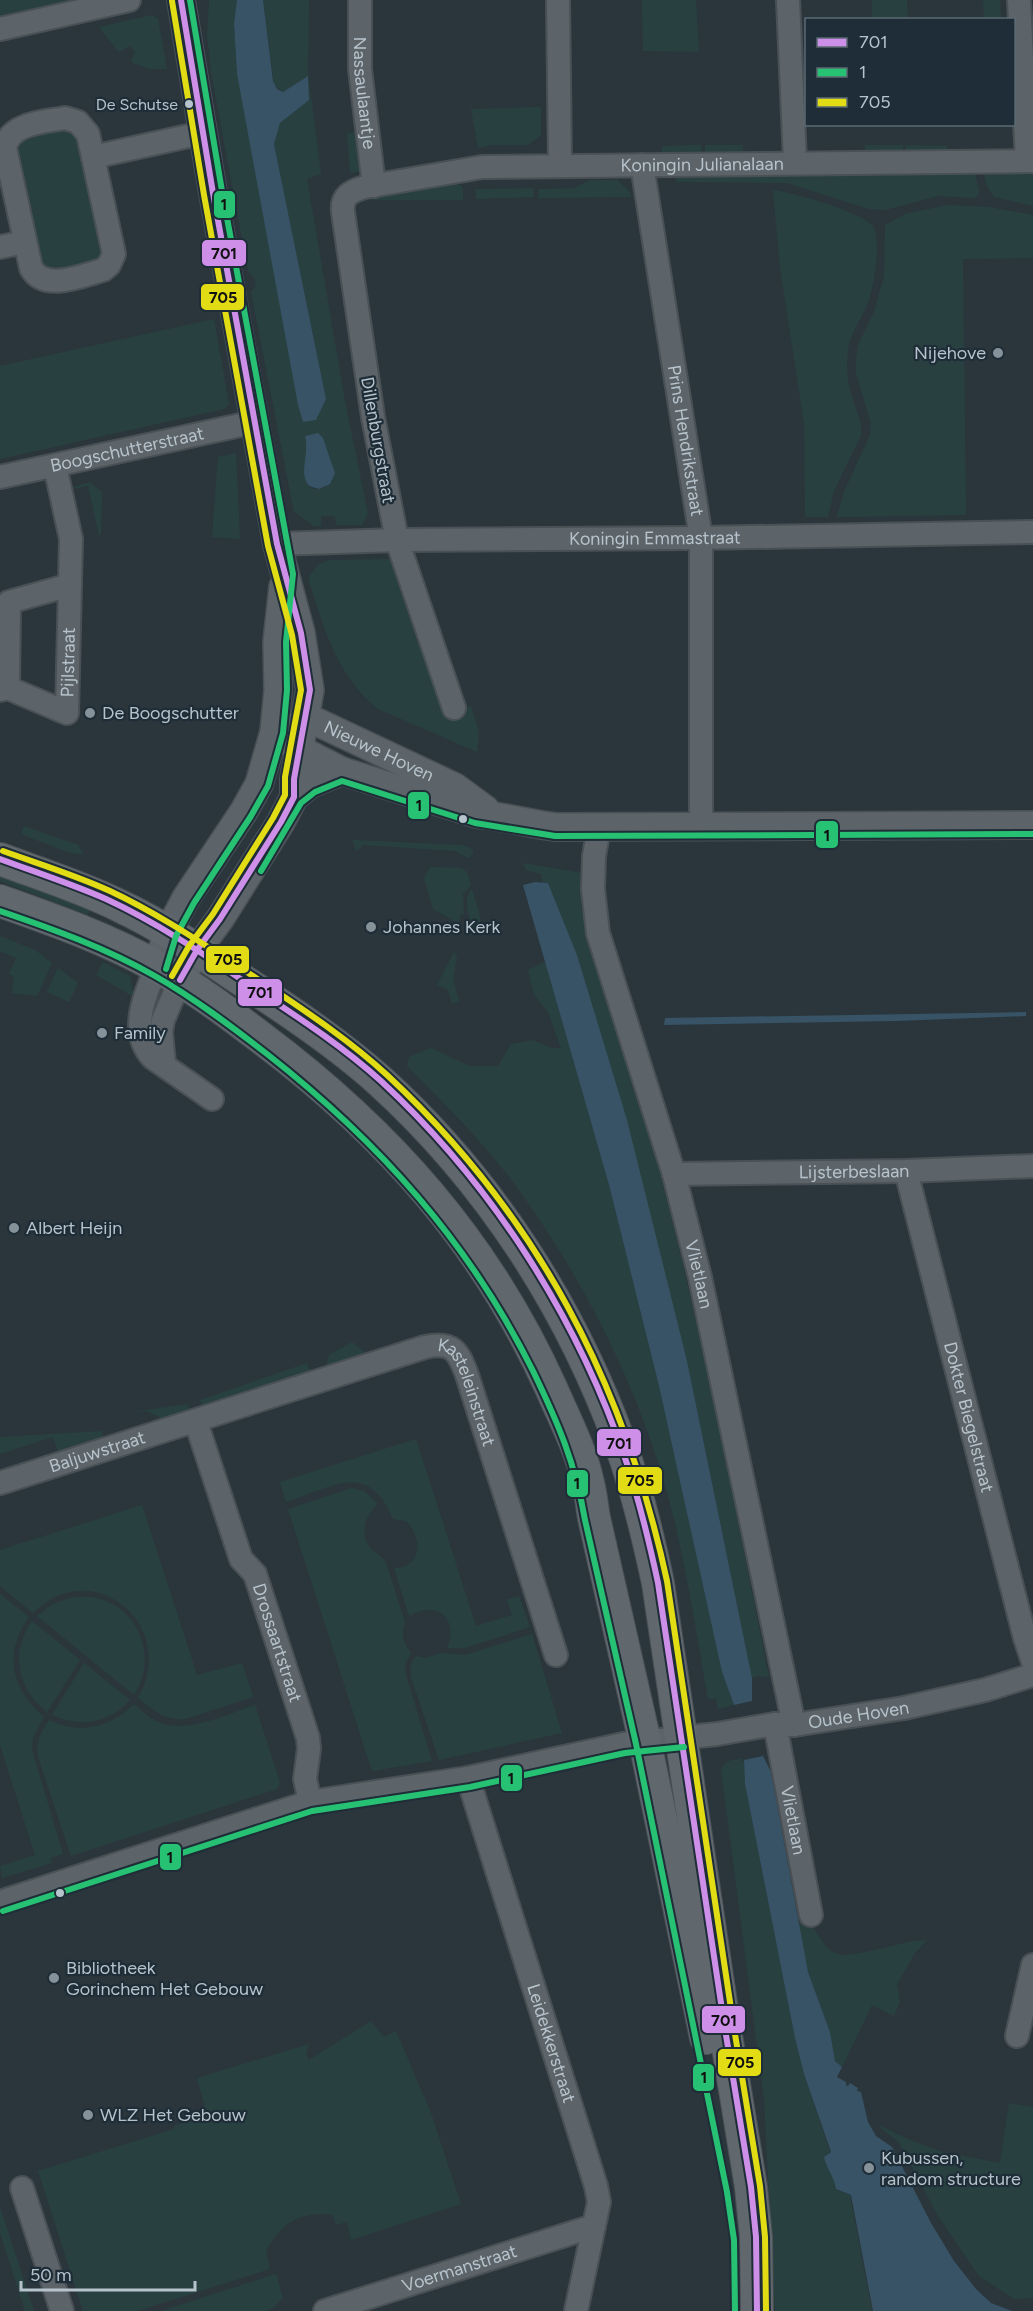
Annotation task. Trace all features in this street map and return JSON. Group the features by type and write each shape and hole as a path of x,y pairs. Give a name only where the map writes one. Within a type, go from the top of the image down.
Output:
{"main road":[{"path":"0,859 120,905 168,932 286,1008 379,1080 462,1165 498,1212 539,1272 583,1355 620,1443 645,1524 658,1582 751,2187 756,2237 758,2311"},
{"path":"0,901 88,932 168,973 222,1008 309,1074 391,1150 429,1192 465,1237 503,1294 537,1356 572,1434 588,1482 594,1518 645,1742 736,2190 743,2239 744,2311"}],"street":[{"path":"0,28 129,0"},
{"path":"181,0 202,133 277,544 301,633 310,690 294,779 294,797"},
{"name":"Nassaulaantje","path":"360,0 360,69 374,186"},
{"path":"558,0 560,164"},
{"path":"788,0 795,162"},
{"path":"1019,0 1030,161"},
{"path":"60,119 75,120 86,130 114,249 113,258 109,265 98,271 46,281 39,278 32,270 25,242 5,148 11,134 22,128 60,119"},
{"path":"93,157 202,133"},
{"name":"Koningin Julianalaan","path":"374,186 482,167 560,164 1030,161"},
{"name":"Prins Hendrikstraat","path":"642,165 701,538 701,826"},
{"name":"Dillenburgstraat","path":"374,186 350,192 344,198 342,205 373,417 397,540 453,708"},
{"path":"0,247 25,242"},
{"name":"Boogschutterstraat","path":"0,477 255,422"},
{"name":"Pijlstraat","path":"55,466 71,539 70,585 67,713 4,689 9,602 70,585"},
{"name":"Koningin Emmastraat","path":"277,544 397,540 701,538 1033,532"},
{"path":"168,973 168,932 186,898 244,811 259,784 274,732 278,690 277,642 284,574"},
{"name":"Nieuwe Hoven","path":"274,732 317,722 455,787 494,816"},
{"name":"Nieuwe Hoven","path":"274,732 300,750 342,771 477,814 556,827 1033,825"},
{"path":"212,1100 148,1052 140,1028 142,1008 168,973 196,950 220,919 281,822 294,797 321,778 342,771"},
{"name":"Vlietlaan","path":"599,828 594,856 593,889 598,933 674,1174 727,1400 784,1724 811,1915"},
{"name":"Lijsterbeslaan","path":"674,1174 906,1171 1033,1166"},
{"name":"Dokter Biegelstraat","path":"906,1171 1033,1662"},
{"name":"Kasteleinstraat","path":"196,1422 425,1347 449,1346 459,1356 467,1375 556,1654"},
{"name":"Baljuwstraat","path":"0,1484 196,1422"},
{"name":"Drossaartstraat","path":"196,1422 241,1559 255,1574 308,1738 309,1749 304,1779 310,1802"},
{"name":"Oude Hoven","path":"0,1902 310,1802 468,1778 608,1747 717,1734 947,1699 1033,1675"},
{"name":"Leidekkerstraat","path":"468,1778 596,2186 599,2202 576,2311"},
{"path":"1017,2036 1033,1965"},
{"path":"22,2188 62,2311"},
{"name":"Voermanstraat","path":"325,2311 369,2305 594,2226"}],"green space":[{"path":"0,0 81,0 0,18"},
{"path":"209,0 237,0 234,24 237,74 303,422 326,399 274,144 280,123 309,100 308,76 283,92 274,85 263,0 309,0 308,73 321,174 307,179 345,401 368,514 362,525 336,525 335,516 321,516 321,526 314,526 294,512 251,292 256,286 254,278 248,271 211,72 207,34","holes":["305,436 326,446 332,464 324,488 315,489 306,483 308,450"]},
{"path":"642,0 696,0 699,52 643,51"},
{"path":"872,0 907,0 908,18 872,18"},
{"path":"983,0 1000,0 1001,18 984,18"},
{"path":"152,15 158,19 167,69 149,69 131,62 135,52 130,46 119,52 99,27"},
{"path":"541,107 541,135 528,145 492,145 478,148 471,109"},
{"path":"61,129 69,130 78,136 104,250 97,261 54,272 42,267 15,149 22,139"},
{"path":"360,132 363,171 350,173 347,133"},
{"path":"701,145 702,154 662,153 662,146"},
{"path":"705,145 743,145 743,154 705,154"},
{"path":"865,145 903,145 903,154 865,154"},
{"path":"906,145 947,146 947,154 906,154"},
{"path":"975,173 978,196 973,198 938,196 885,210 869,209 787,183 677,182 674,176 681,174"},
{"path":"984,174 1033,174 1033,206 994,197 986,184"},
{"path":"590,180 617,180 630,192 631,197 538,198 539,189 575,188"},
{"path":"455,182 463,188 463,200 372,200 371,197"},
{"path":"533,188 534,197 476,199 475,189"},
{"path":"773,190 811,199 858,216 874,228 876,235 876,264 871,293 851,337 847,356 849,385 860,420 861,435 834,491 828,517 805,517 804,423 780,268"},
{"path":"947,205 989,207 1033,215 1033,258 963,259 966,515 837,517 844,492 870,435 871,424 856,373 856,359 858,345 874,312 884,276 885,225 905,214"},
{"path":"214,319 229,404 224,409 0,459 0,366"},
{"path":"236,453 240,539 212,537 218,457"},
{"path":"90,482 102,492 101,534 99,535 88,486 71,488"},
{"path":"390,559 394,564 446,712 471,706 479,733 477,752 378,709 352,681 333,649 308,578 319,564 330,560"},
{"path":"24,826 78,845 84,855 67,852 21,834"},
{"path":"352,840 463,845 474,850 467,858 456,851 364,845 356,851"},
{"path":"523,863 582,873 581,907 650,1138 685,1273 723,1446 769,1677 752,1678 687,1361 577,955 548,883 542,882 541,874 526,870"},
{"path":"430,867 461,868 467,872 471,885 463,894 464,914 461,913 458,923 433,909 424,878"},
{"path":"0,870 92,906 88,915 0,881"},
{"path":"472,889 481,920 478,926 470,929 464,927 471,918 467,902"},
{"path":"0,936 35,950 52,963 37,996 12,993 14,976 9,974 16,958 0,951"},
{"path":"454,952 457,957 453,979 459,1001 452,1004 448,990 437,985"},
{"path":"103,962 130,976 134,997 96,975"},
{"path":"545,962 609,1185 659,1386 722,1672 734,1705 718,1709 716,1699 708,1699 685,1572 663,1478 641,1413 612,1346 559,1250 519,1190 479,1141 407,1066 409,1057 431,1048 470,1066 498,1066 511,1044 532,1040 552,1048 561,1048 548,1012 534,995 528,970"},
{"path":"58,968 78,983 69,1002 47,992"},
{"path":"352,1342 367,1354 325,1370 329,1355"},
{"path":"307,1363 311,1375 203,1409 200,1400"},
{"path":"188,1404 190,1414 165,1420 147,1411 131,1412"},
{"path":"102,1431 102,1440 59,1454 53,1437 0,1454 0,1437"},
{"path":"416,1439 476,1626 512,1615 507,1600 519,1596 530,1627 465,1648 447,1648 450,1628 443,1615 429,1610 410,1616 408,1613 394,1568 404,1567 415,1557 417,1543 415,1535 406,1521 393,1519 383,1500 372,1489 361,1483 348,1482 286,1502 280,1482"},
{"path":"352,1488 364,1491 378,1504 367,1519 365,1538 372,1550 386,1563 405,1622 404,1639 411,1653 405,1664 406,1675 432,1761 372,1771 288,1509"},
{"path":"142,1505 197,1675 242,1663 253,1697 185,1719 165,1716 138,1698 148,1670 147,1645 139,1623 123,1605 103,1594 80,1591 56,1597 33,1613 0,1586 0,1550"},
{"path":"0,1594 29,1617 16,1644 14,1670 24,1695 44,1717 33,1737 32,1750 63,1854 50,1858 52,1863 2,1878 0,1866 35,1855 0,1745"},
{"path":"73,1597 93,1597 111,1604 124,1612 134,1624 144,1651 144,1666 141,1681 134,1695 37,1616 53,1604"},
{"path":"32,1621 80,1660 47,1712 29,1692 20,1670 21,1645"},
{"path":"532,1634 562,1733 439,1760 411,1677 411,1666 416,1656 426,1658 441,1653 465,1655"},
{"path":"84,1663 130,1700 113,1714 94,1721 73,1721 52,1715"},
{"path":"134,1704 156,1721 179,1726 206,1722 255,1705 280,1782 277,1789 71,1856 39,1760 38,1744 41,1734 49,1720 72,1727 94,1727 115,1719"},
{"path":"743,1758 739,1764 744,1760 745,1784 795,2038 804,2074 830,2152 824,2157 826,2164 833,2175 836,2190 850,2195 872,2311 775,2311 764,2100 721,1769 728,1761"},
{"path":"807,1916 827,1946 835,1953 843,1955 927,1940 915,1953 897,1984 900,2001 894,2016 872,2005 842,2067 835,2061 830,2032 808,1972 797,1924"},
{"path":"371,2021 384,2037 396,2031 431,2113 461,2204 351,2240 347,2222 336,2225 333,2215 301,2217 278,2233 266,2252 270,2269 137,2311 83,2311 38,2171 174,2129 174,2126 207,2115 197,2078 309,2044 306,2054 309,2060"},
{"path":"1009,2103 1033,2107 1033,2298 1014,2299 979,2276 938,2216 899,2142 879,2125 942,2152 1000,2163"},
{"path":"0,2207 34,2311 25,2311 0,2233"},
{"path":"276,2274 283,2298 273,2308 265,2311 161,2311"}],"water":[{"path":"237,0 263,0 273,81 277,89 283,92 308,76 309,100 280,123 274,144 326,399 316,420 303,422 298,405 237,74 234,24"},
{"path":"318,433 323,438 335,473 330,484 319,489 309,486 304,475 305,436"},
{"path":"535,882 548,883 577,955 627,1120 687,1361 752,1678 752,1701 734,1705 722,1672 659,1386 609,1185 523,885"},
{"path":"1026,1012 1026,1016 897,1021 664,1025 665,1018"},
{"path":"763,1756 771,1772 808,1972 830,2032 835,2061 842,2067 837,2077 846,2082 846,2085 850,2083 861,2092 868,2122 876,2136 892,2147 931,2223 954,2261 976,2289 991,2303 1012,2311 873,2311 851,2195 836,2189 825,2161 824,2157 831,2152 804,2074 795,2038 745,1784 744,1760"}],"transit line":[{"name":"701","path":"180,980 197,950 220,919 281,822 294,797 294,779 310,690 301,633 277,544 213,193 181,0"},
{"name":"1","path":"166,969 176,936 194,903 268,786 283,733 287,690 286,642 293,574 222,191 190,0"},
{"name":"705","path":"172,1 204,195 268,546 292,635 301,690 285,777 285,795 273,818 213,914 189,946 172,976"},
{"name":"1","path":"261,871 301,803 315,792 342,781 475,823 555,836 1033,834"},
{"name":"705","path":"3,851 97,885 147,910 253,976 355,1048 387,1075 440,1129 488,1185 530,1244 567,1306 599,1370 626,1438 649,1508 667,1581 760,2186 765,2237 766,2311"},
{"name":"701","path":"0,859 106,899 161,928 299,1018 365,1067 421,1121 459,1163 526,1254 556,1303 582,1353 625,1458 658,1583 751,2187 756,2237 757,2311"},
{"name":"1","path":"0,911 98,948 155,976 226,1023 308,1088 384,1159 450,1237 508,1324 533,1371 571,1461 636,1744 727,2192 734,2240 735,2311"},
{"name":"1","path":"3,1911 312,1811 470,1787 625,1753 684,1747"}],"place":[{"name":"De Schutse","path":"189,104"},
{"name":"Nijehove","path":"998,353"},
{"name":"De Boogschutter","path":"90,713"},
{"name":"Johannes Kerk","path":"371,927"},
{"name":"Family","path":"102,1033"},
{"name":"Albert Heijn","path":"14,1228"},
{"name":"Bibliotheek Gorinchem Het Gebouw","path":"54,1978"},
{"name":"WLZ Het Gebouw","path":"88,2115"},
{"name":"Kubussen, random structure","path":"869,2168"}]}
